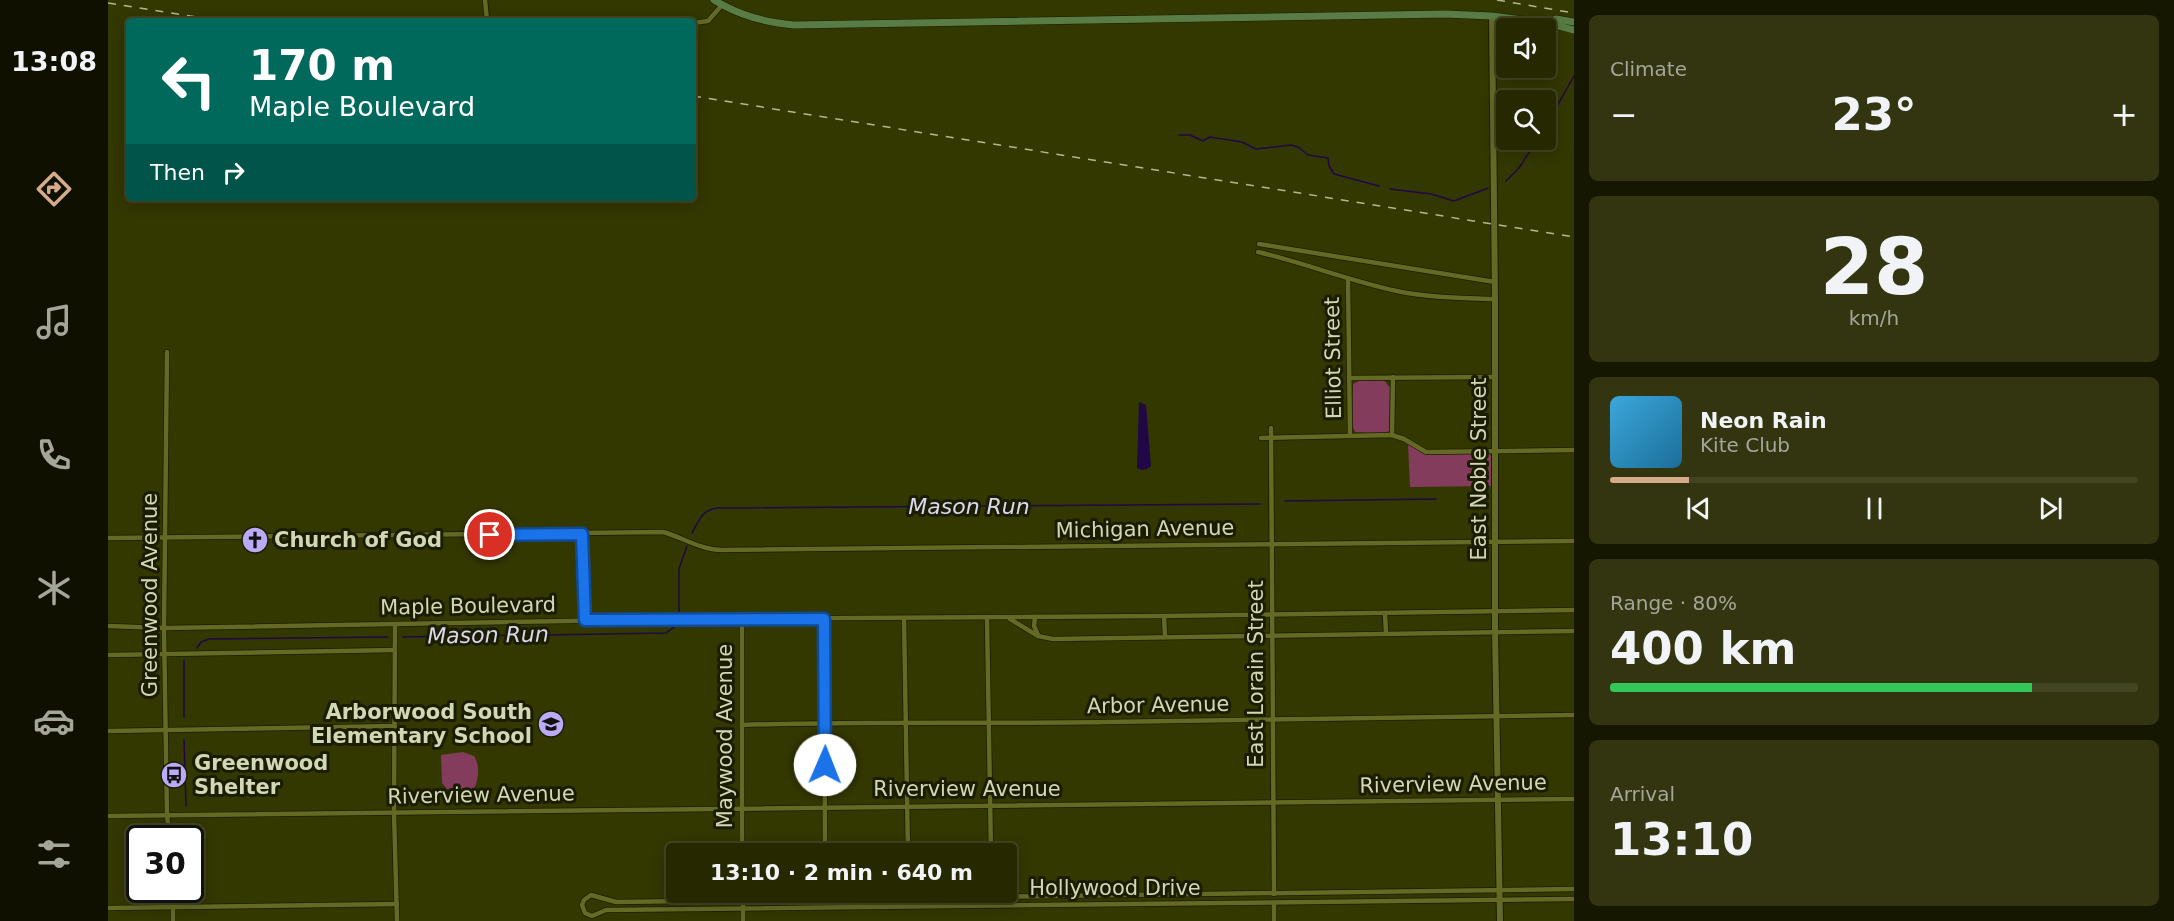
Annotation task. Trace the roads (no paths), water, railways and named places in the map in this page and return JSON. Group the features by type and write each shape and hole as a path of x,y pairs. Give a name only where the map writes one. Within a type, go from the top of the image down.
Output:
{"main road":[{"path":"714,0 756,20 795,25 1440,14 1508,18"},
{"path":"1556,19 1574,22"},
{"path":"1556,25 1574,30"}],"street":[{"path":"485,0 487,18"},
{"path":"696,23 708,21 722,5"},
{"name":"East Noble Street","path":"1492,16 1495,631 1500,921"},
{"path":"1259,244 1495,282"},
{"path":"1269,255 1270,246"},
{"path":"1258,252 1309,265 1348,279 1417,294 1495,299"},
{"name":"Elliot Street","path":"1348,279 1350,436"},
{"name":"Greenwood Avenue","path":"167,352 164,628 168,825"},
{"path":"1350,378 1495,376"},
{"path":"1392,435 1393,377"},
{"name":"East Lorain Street","path":"1271,428 1274,921"},
{"path":"1261,438 1392,435 1426,452 1574,450"},
{"name":"Michigan Avenue","path":"108,538 663,532 679,536 708,550 1574,541"},
{"path":"582,534 585,620"},
{"name":"Maple Boulevard","path":"108,626 164,628 585,620 1035,618 1574,610"},
{"path":"1385,614 1386,633"},
{"path":"1164,616 1165,636"},
{"path":"1008,617 1038,636 1053,639 1574,631"},
{"path":"904,618 908,843"},
{"path":"987,618 991,843"},
{"path":"1035,618 1034,626 1038,636"},
{"name":"Maywood Avenue","path":"742,619 742,843"},
{"path":"824,619 825,843"},
{"path":"395,624 394,812 397,921"},
{"name":"Maple Boulevard","path":"108,655 395,650"},
{"name":"Arbor Avenue","path":"742,725 825,722 988,724 1272,721 1574,715"},
{"path":"108,731 395,726"},
{"name":"Riverview Avenue","path":"108,816 1574,799"},
{"name":"Hollywood Drive","path":"1017,894 1274,894 1574,889"},
{"name":"Hollywood Drive","path":"666,901 616,902 591,895 584,900 582,905 585,913 592,916 606,910 1574,899"},
{"path":"173,903 173,921"},
{"path":"743,903 743,921"},
{"path":"825,903 825,908"},
{"path":"907,903 907,907"},
{"path":"108,908 397,904"}],"waterway":[{"name":"Mason Run","path":"1556,108 1574,76"},
{"path":"1179,135 1190,135 1203,141 1210,137 1242,142 1256,149 1291,145 1298,147 1308,155 1328,158 1329,166 1334,174 1379,186"},
{"name":"Mason Run","path":"1506,181 1519,168 1531,150"},
{"path":"1390,189 1431,194 1454,201 1488,188"},
{"name":"Mason Run","path":"1285,501 1436,499"},
{"name":"Mason Run","path":"692,533 705,513 718,508 1260,504"},
{"name":"Mason Run","path":"679,612 679,569 687,546"},
{"name":"Mason Run","path":"403,637 666,633 677,625"},
{"name":"Mason Run","path":"197,648 201,642 209,639 388,637"},
{"name":"Mason Run","path":"184,660 184,717"},
{"name":"Mason Run","path":"184,740 186,806"}],"railway":[{"path":"1497,0 1574,13"},
{"path":"108,3 202,18"},
{"path":"696,96 1574,237"}],"place":[{"name":"Church of God","path":"255,540"},
{"name":"Arborwood South Elementary School","path":"551,724"},
{"name":"Greenwood Shelter","path":"174,775"}]}
